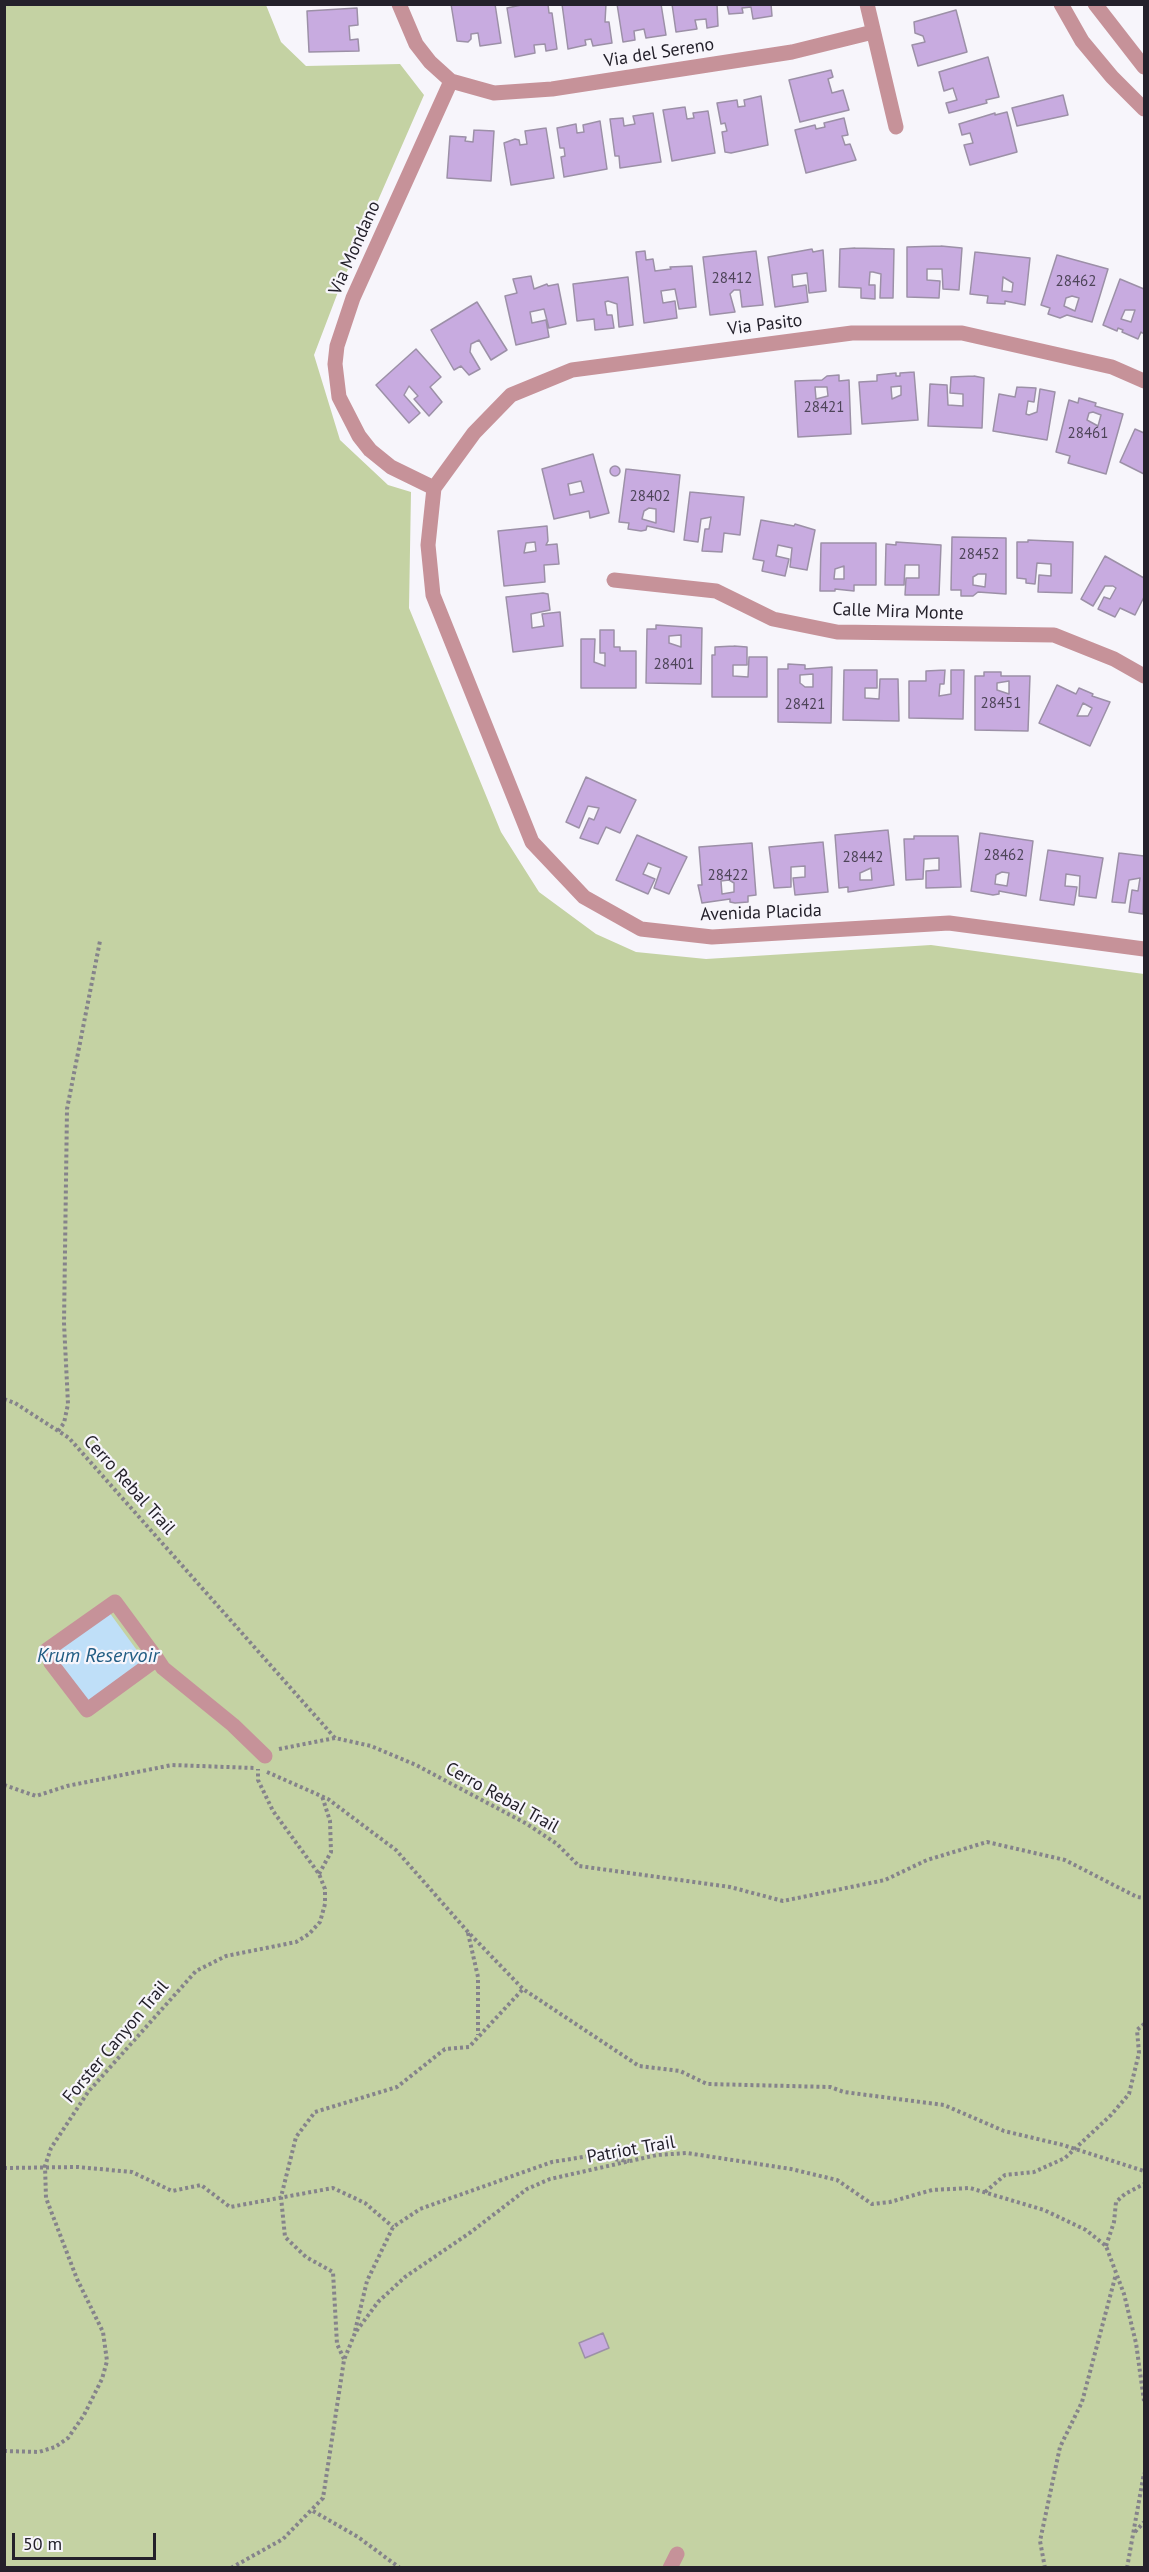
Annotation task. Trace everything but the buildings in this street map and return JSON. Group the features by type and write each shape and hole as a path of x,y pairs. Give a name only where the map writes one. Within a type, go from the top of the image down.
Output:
{"street":[{"path":"399,4 416,44 451,81"},
{"path":"867,4 896,127"},
{"path":"1061,4 1082,41 1112,77 1144,109"},
{"path":"1095,4 1144,67"},
{"name":"Via del Sereno","path":"451,81 494,93 536,90 792,52 873,32"},
{"name":"Via Mondano","path":"434,488 391,467 370,450 359,436 339,397 335,364 337,346 353,298 451,81"},
{"name":"Via Pasito","path":"434,488 457,453 511,395 572,370 852,333 962,333 1112,367 1144,381"},
{"name":"Avenida Placida","path":"434,488 428,545 433,595 532,842 584,897 641,929 712,937 949,923 1144,949"},
{"name":"Calle Mira Monte","path":"614,579 716,591 773,619 837,632 1054,635 1114,659 1144,676"},
{"path":"157,1659 87,1710 51,1663 47,1650 115,1602 157,1659 163,1668 233,1725 261,1762"}],"path":[{"path":"58,1431 64,1423 68,1404 64,1323 68,1109 100,941"},
{"name":"Cerro Rebal Trail","path":"4,1399 15,1402 69,1437 335,1738 371,1746 416,1765 527,1824 557,1844 579,1866 730,1887 783,1901 885,1880 927,1860 987,1842 1065,1860 1137,1897 1144,1898"},
{"path":"261,1762 277,1749 335,1738"},
{"path":"4,1785 36,1796 67,1786 172,1765 261,1762 322,1796 396,1850 468,1932 523,1989 639,2066 680,2071 707,2084 830,2087 844,2092 944,2105 1004,2131 1073,2148 1144,2171"},
{"name":"Forster Canyon Trail","path":"4,2451 39,2452 55,2447 68,2438 84,2415 102,2379 107,2361 107,2346 103,2332 77,2279 46,2198 45,2166 51,2148 88,2092 196,1971 226,1956 284,1945 309,1934 320,1922 326,1904 325,1889 318,1874 263,1794 258,1780 261,1762"},
{"path":"318,1874 331,1852 330,1821 322,1796"},
{"path":"468,1932 478,1977 478,2036"},
{"path":"344,2360 337,2344 333,2272 306,2257 285,2237 281,2196 296,2137 315,2112 397,2087 445,2049 469,2047 523,1989"},
{"path":"985,2192 1005,2175 1034,2172 1065,2158 1110,2115 1129,2094 1139,2054 1137,2030 1144,2024"},
{"name":"Patriot Trail","path":"231,2568 283,2538 313,2511 323,2498 344,2360 355,2333 378,2302 405,2277 471,2232 527,2189 550,2180 657,2155 687,2153 791,2169 837,2180 872,2204 890,2202 933,2190 970,2188 1044,2210 1086,2230 1106,2246"},
{"path":"355,2333 367,2281 393,2227 420,2209 552,2162 589,2156 632,2161"},
{"path":"4,2168 45,2166 132,2172 172,2191 201,2184 230,2208 281,2196 333,2188 365,2202 393,2227"},
{"path":"1144,2184 1125,2194 1116,2202 1114,2222 1106,2246 1136,2343 1144,2400"},
{"path":"1045,2568 1040,2541 1060,2447 1082,2402 1116,2274"},
{"path":"1127,2568 1144,2473"},
{"path":"313,2511 358,2537 400,2568"},
{"path":"1134,2533 1144,2522"}],"green space":[{"path":"5,5 266,5 281,42 306,66 400,64 424,95 338,292 314,355 340,440 388,485 411,492 409,608 501,832 539,892 596,934 636,952 706,959 931,945 1144,974 1144,2567 5,2568"}],"water":[{"name":"Krum Reservoir","path":"109,1612 144,1660 88,1701 52,1653"}]}
